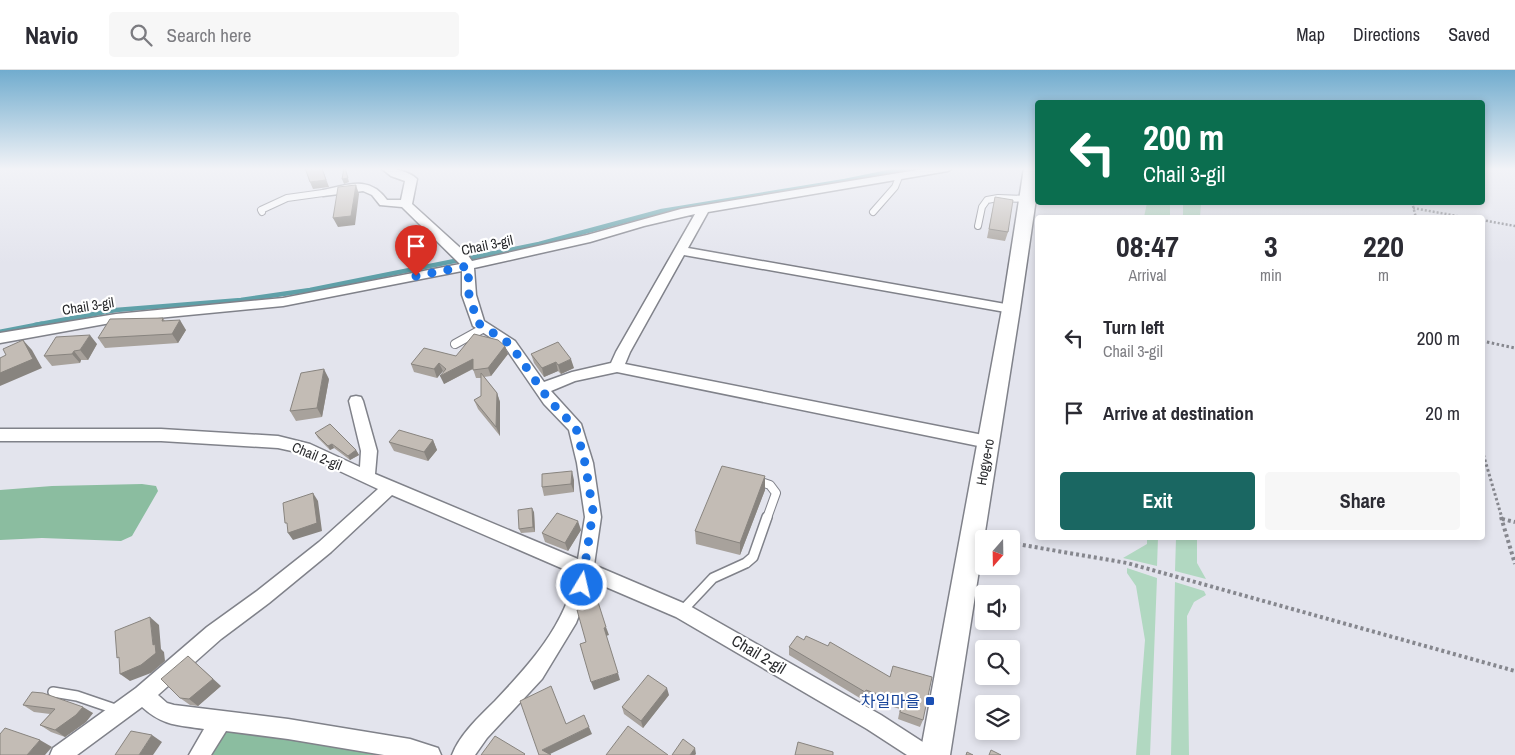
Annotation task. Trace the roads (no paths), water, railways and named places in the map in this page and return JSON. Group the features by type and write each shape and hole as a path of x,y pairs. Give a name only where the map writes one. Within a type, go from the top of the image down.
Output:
{"street":[{"path":"382,200 384,203 406,204 407,200"},
{"name":"Chail 3-gil","path":"0,338 116,318 283,302 466,262 590,238 662,217 757,200"},
{"name":"Hogye-ro","path":"935,755 1028,200"},
{"name":"Chail 3-gil","path":"406,204 466,262"},
{"path":"617,367 623,352 682,251 704,209"},
{"path":"682,251 1011,309"},
{"path":"462,755 480,731 546,657 570,617 582,585 593,517 584,455 576,428 549,400 510,344 478,323 469,295 466,262"},
{"path":"542,389 572,378 617,367 988,442"},
{"path":"356,401 369,451 367,477"},
{"name":"Chail 2-gil","path":"0,434 161,435 278,442 304,448 390,487 682,611 874,722 925,755"},
{"path":"60,755 143,695 214,633 263,597 325,547 390,487"},
{"path":"143,695 152,705 167,713 362,740 410,748 431,755"},
{"path":"199,755 221,721"}],"lane":[{"path":"262,212 261,210 265,207 283,200"},
{"path":"873,212 884,200"},
{"path":"978,226 984,202 987,200"},
{"path":"454,344 484,328"},
{"path":"682,611 710,580 728,568 750,561 753,557 776,493 774,487 770,484 745,478"},
{"path":"53,692 77,696 120,711"}],"waterway":[{"path":"35,325 116,310 241,300 310,290 539,244 662,211 729,200"},
{"path":"0,332 42,324"}],"place":[{"name":"차일마을","path":"930,701"}]}
